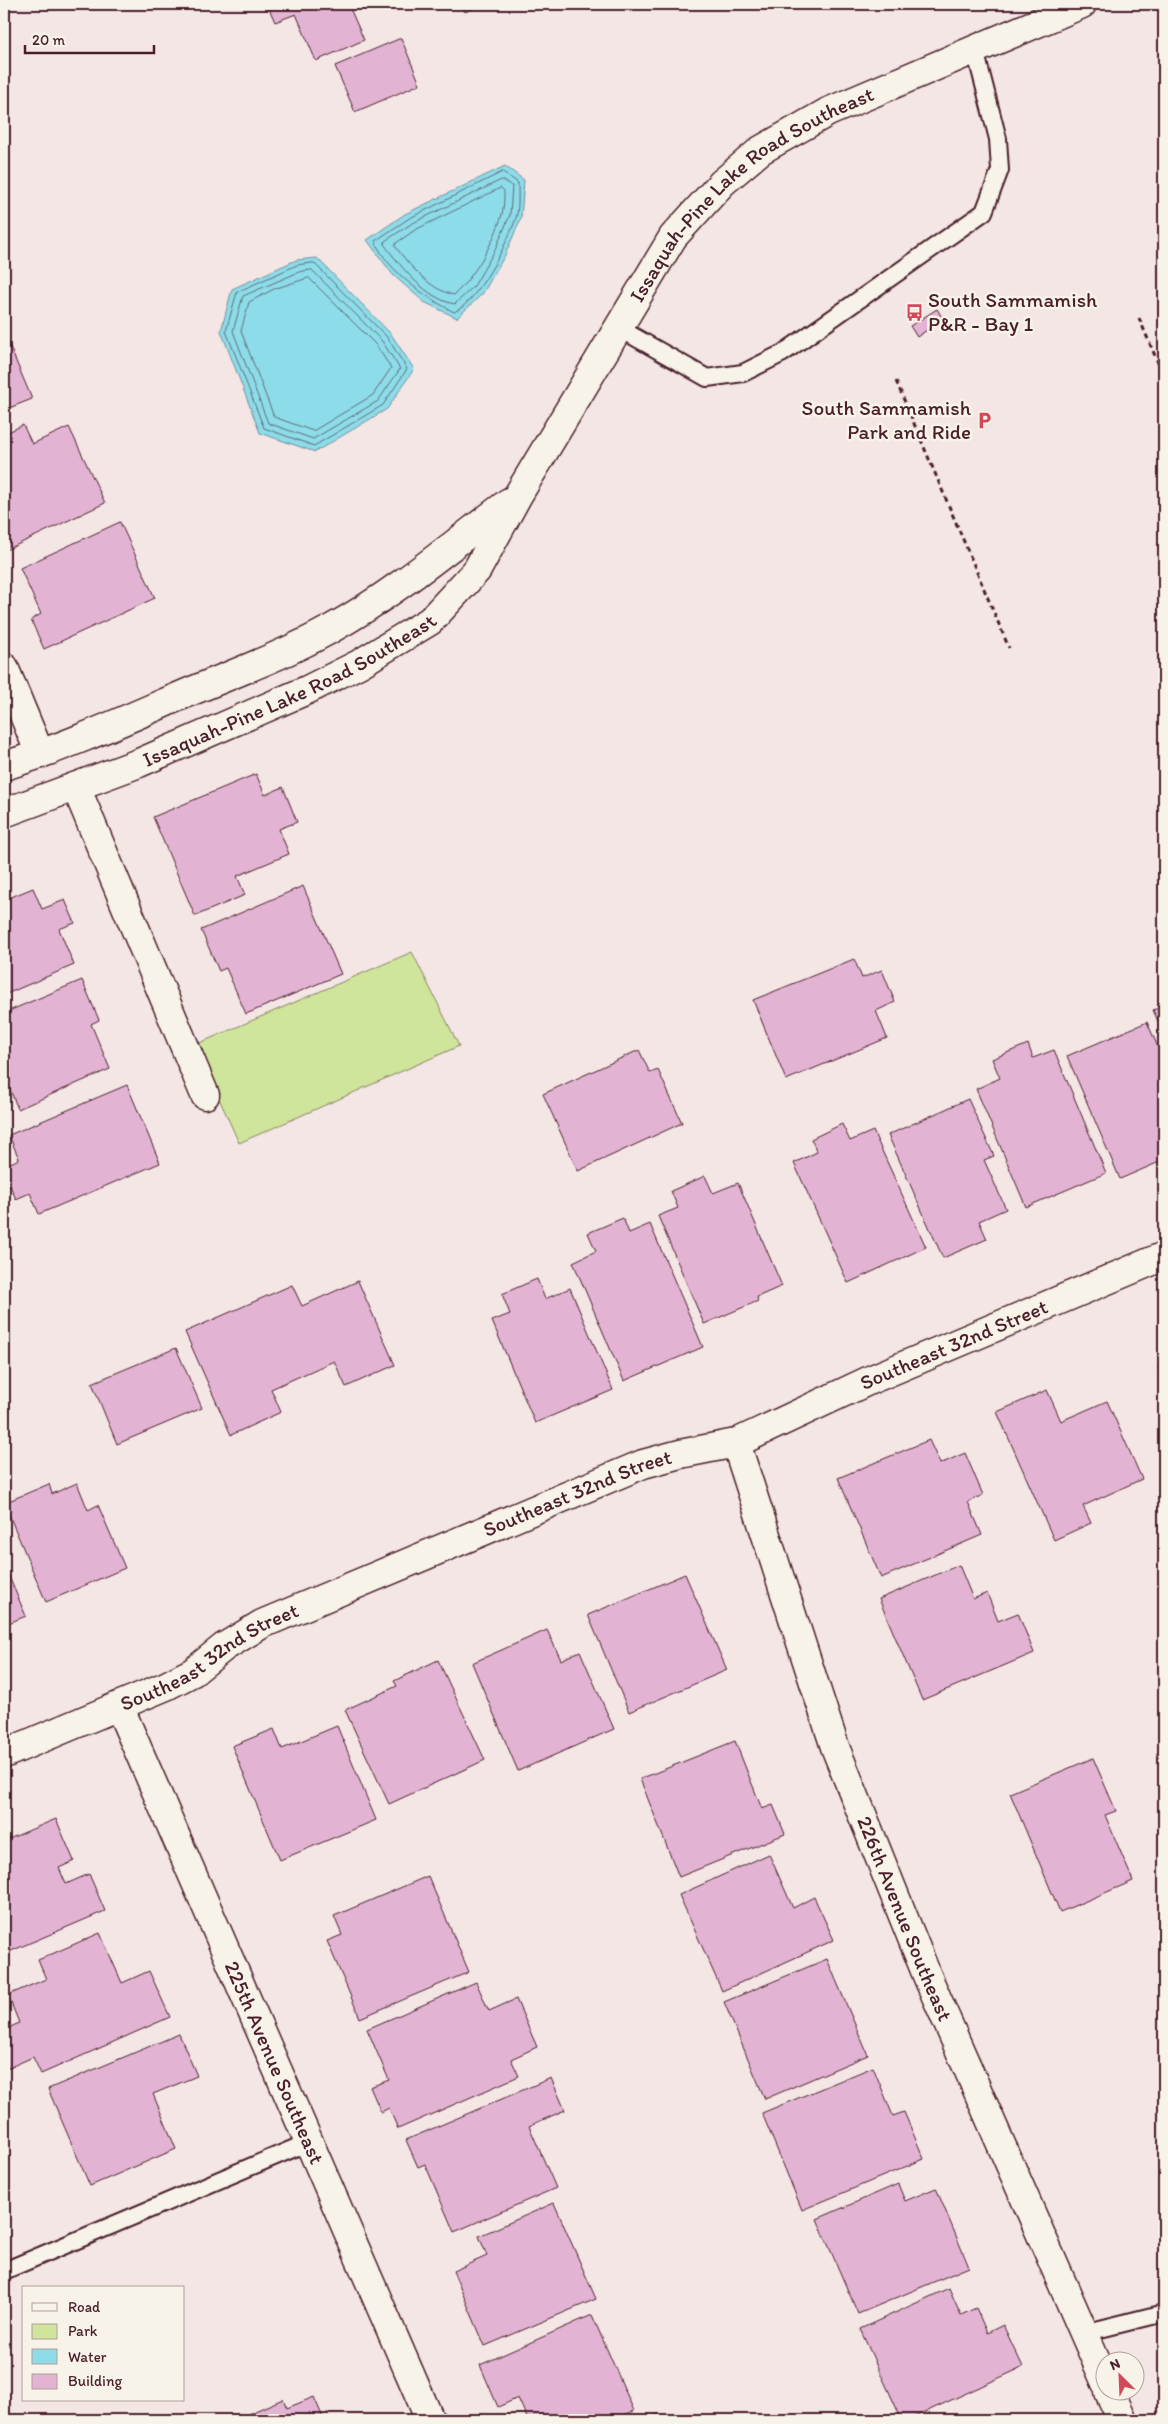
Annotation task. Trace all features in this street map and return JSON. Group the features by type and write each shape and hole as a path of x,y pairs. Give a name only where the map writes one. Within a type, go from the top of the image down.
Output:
{"street":[{"name":"Issaquah-Pine Lake Road Southeast","path":"4,813 139,763 307,690 359,664 430,621 477,570 617,327 673,237 722,182 762,150 828,112 1082,4"},
{"name":"Issaquah-Pine Lake Road Southeast","path":"4,766 40,754 263,661 329,630 406,581 518,496"},
{"path":"4,667 40,754"},
{"path":"76,787 205,1095"},
{"name":"Southeast 32nd Street","path":"4,1754 166,1686 193,1672 224,1647 262,1624 643,1464 736,1442 870,1380 1164,1256"},
{"name":"226th Avenue Southeast","path":"736,1442 835,1747 928,1978 1096,2360"},
{"name":"225th Avenue Southeast","path":"119,1706 430,2420"},
{"path":"1114,2402 1122,2420"}],"lane":[{"path":"617,327 707,378 743,373 783,353 984,212 1000,170 999,147 975,50"},
{"path":"4,2271 309,2142"},
{"path":"1084,2333 1164,2313"}],"path":[{"path":"1139,318 1164,377"},
{"path":"896,381 1009,648"}],"green space":[{"path":"412,952 459,1046 239,1143 195,1045"}],"water":[{"path":"505,166 524,180 521,218 505,255 483,293 457,318 424,302 393,275 367,240 405,214"},
{"path":"317,258 391,334 414,369 387,409 315,452 260,433 221,331 232,289 296,260"}],"building":[{"path":"267,4 348,4 364,40 316,61 296,14 275,22"},
{"path":"461,4 483,4 465,12"},
{"path":"401,38 420,84 355,112 335,66"},
{"path":"937,309 943,319 917,337 910,326"},
{"path":"4,333 32,399 4,410"},
{"path":"23,425 32,444 69,427 105,503 4,551 4,434"},
{"path":"120,522 155,598 44,649 31,620 41,614 20,568"},
{"path":"256,774 265,795 283,787 297,822 279,829 289,854 237,876 245,895 195,916 153,817"},
{"path":"303,886 341,974 246,1014 226,968 219,971 201,930"},
{"path":"33,888 42,909 65,900 75,923 59,929 74,965 4,995 4,900"},
{"path":"854,959 862,978 882,970 895,1002 876,1011 887,1038 786,1080 753,1000"},
{"path":"82,980 99,1020 91,1024 110,1069 18,1109 4,1075 4,1013"},
{"path":"1164,1006 1164,1035 1153,1010"},
{"path":"1147,1022 1164,1061 1164,1149 1161,1151 1164,1160 1120,1179 1067,1056"},
{"path":"1028,1044 1033,1058 1054,1050 1106,1173 1026,1207 976,1089 1000,1078 992,1059"},
{"path":"639,1050 650,1073 658,1070 682,1123 578,1171 543,1094"},
{"path":"127,1085 160,1163 39,1214 30,1193 16,1199 4,1172 4,1166 19,1159 9,1135"},
{"path":"968,1099 994,1156 984,1160 1006,1209 979,1221 987,1239 943,1258 888,1135"},
{"path":"842,1124 850,1141 873,1131 926,1247 848,1283 794,1163 817,1152 811,1139"},
{"path":"705,1176 713,1193 738,1183 782,1286 757,1297 758,1301 704,1324 658,1216 678,1208 671,1191"},
{"path":"623,1218 629,1233 650,1224 703,1347 624,1381 573,1262 596,1251 588,1233"},
{"path":"537,1279 545,1299 570,1288 613,1390 535,1423 492,1321 510,1314 502,1294"},
{"path":"358,1281 395,1365 346,1387 334,1361 271,1389 281,1412 231,1435 185,1332 292,1285 302,1306"},
{"path":"176,1348 202,1408 117,1444 92,1383"},
{"path":"1164,1364 1164,1381 1158,1367"},
{"path":"1047,1390 1061,1421 1107,1401 1142,1479 1083,1506 1091,1523 1054,1540 997,1412"},
{"path":"929,1440 940,1464 965,1453 983,1495 968,1502 982,1535 881,1578 838,1478"},
{"path":"77,1483 88,1510 98,1505 125,1568 46,1602 4,1503 49,1484 52,1494"},
{"path":"4,1565 26,1616 4,1625"},
{"path":"959,1565 973,1599 987,1593 998,1621 1018,1613 1034,1653 922,1700 879,1599"},
{"path":"685,1574 727,1670 629,1712 588,1615"},
{"path":"547,1630 561,1660 580,1651 614,1729 518,1771 472,1663"},
{"path":"438,1660 485,1760 389,1804 345,1710 397,1686 394,1681"},
{"path":"337,1726 376,1820 280,1860 232,1746 274,1729 282,1749"},
{"path":"735,1741 762,1809 773,1805 785,1834 679,1877 640,1779"},
{"path":"1093,1758 1116,1811 1105,1815 1133,1881 1060,1912 1010,1793"},
{"path":"56,1819 74,1861 59,1868 66,1884 89,1874 105,1911 4,1954 4,1841"},
{"path":"769,1854 793,1908 814,1897 834,1940 722,1991 679,1895"},
{"path":"428,1876 469,1972 360,2018 327,1941 342,1935 334,1916"},
{"path":"100,1933 122,1983 149,1971 170,2017 41,2074 33,2057 6,2069 4,2064 4,2030 19,2023 8,1995 46,1979 38,1960"},
{"path":"827,1959 868,2055 765,2099 724,2002"},
{"path":"476,1982 489,2011 516,1999 537,2047 511,2059 519,2076 398,2129 389,2108 381,2112 370,2087 389,2080 367,2029"},
{"path":"179,2034 197,2076 153,2094 176,2149 90,2186 48,2089"},
{"path":"873,2067 893,2116 904,2112 924,2159 802,2210 762,2113"},
{"path":"551,2078 565,2110 529,2126 556,2188 454,2232 425,2164 418,2167 406,2140"},
{"path":"898,2184 905,2201 936,2188 969,2267 858,2314 817,2219"},
{"path":"554,2203 596,2299 485,2346 453,2271 487,2256 479,2236"},
{"path":"949,2288 961,2315 976,2308 987,2333 1003,2325 1023,2367 908,2420 902,2420 860,2329"},
{"path":"592,2315 634,2411 612,2420 528,2420 518,2398 498,2407 480,2365"},
{"path":"314,2397 324,2420 234,2420 283,2399 287,2408"},
{"path":"658,2414 660,2420 643,2420"}],"place":[{"name":"South Sammamish P&R - Bay 1","path":"914,312"},
{"name":"South Sammamish Park and Ride","path":"985,420"}]}
